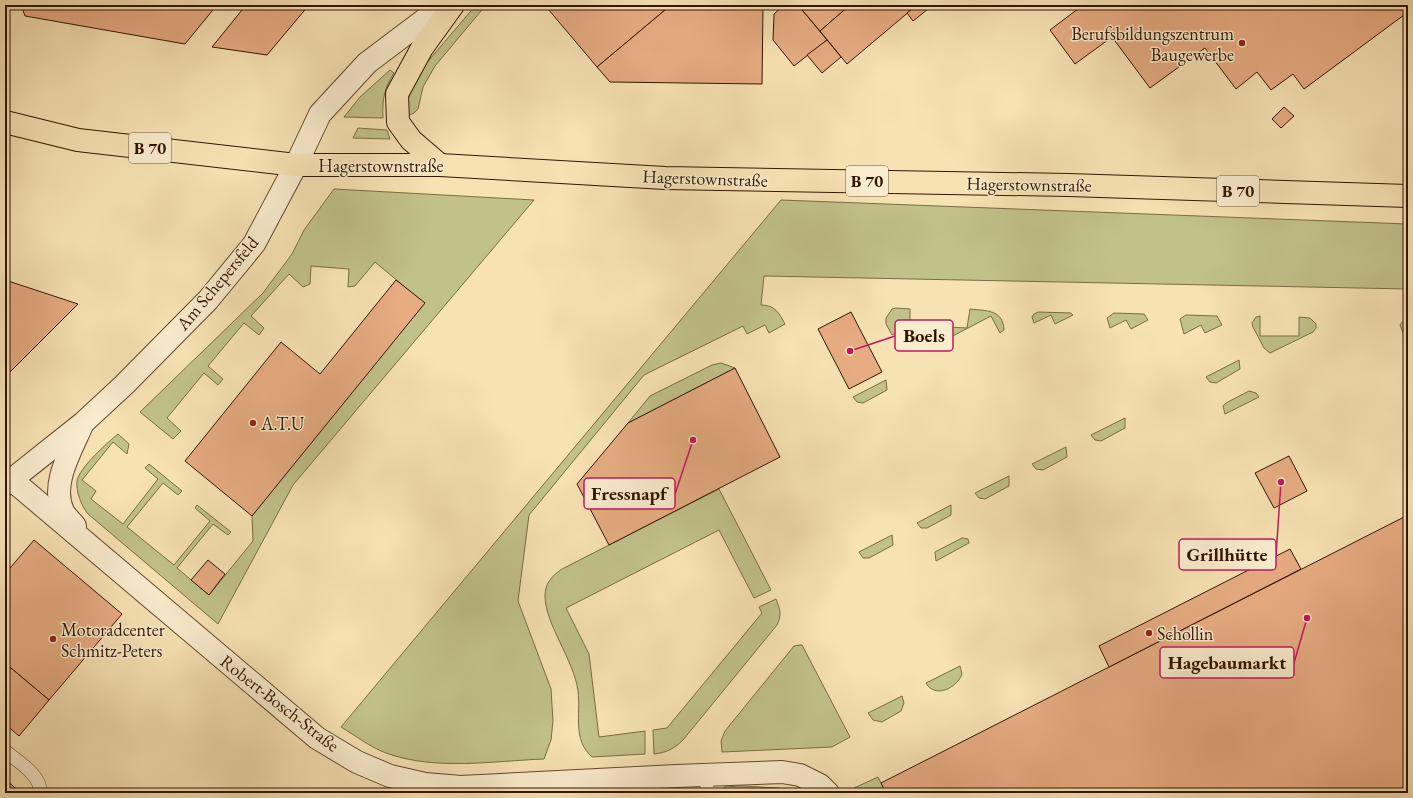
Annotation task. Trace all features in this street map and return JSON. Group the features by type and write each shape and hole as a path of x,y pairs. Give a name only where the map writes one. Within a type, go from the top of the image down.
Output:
{"main road":[{"path":"440,165 411,140 398,122 397,94 422,48 453,5"},
{"name":"Hagerstownstraße","path":"5,122 78,140 296,165 440,165 665,178 1060,185 1408,196"}],"street":[{"name":"Am Schepersfeld","path":"8,483 83,423 124,385 208,300 254,244 296,165 320,114 366,63 444,5"},
{"name":"Robert-Bosch-Straße","path":"83,423 60,481 60,496 63,511 94,548"},
{"name":"Robert-Bosch-Straße","path":"8,483 94,548 317,738 357,762 390,776 424,784 461,787 707,784 788,773 800,775 820,785 828,793"}],"lane":[{"path":"5,751 35,776 40,793"}],"green space":[{"path":"476,5 486,5 435,66 423,87 418,109 414,113 407,116 408,99 418,73"},
{"path":"390,70 394,73 384,95 383,118 344,117 360,97"},
{"path":"358,128 387,130 390,139 353,138"},
{"path":"334,189 534,200 293,485 218,624 88,514 83,507 77,490 77,481 88,463 118,434 129,444 127,454 113,442 82,480 96,491 91,499 123,524 158,479 145,468 149,464 182,491 178,495 163,483 127,527 174,565 210,521 195,508 197,505 231,532 228,535 213,524 177,568 209,595 253,541 252,516 424,303 375,262 355,286 348,287 349,269 311,266 310,284 303,287 289,274 251,316 264,328 259,335 244,323 208,366 223,379 218,385 204,373 167,418 181,431 173,439 140,412 263,293 292,254 304,230"},
{"path":"781,200 1408,224 1408,289 764,276 761,305 770,306 776,310 785,324 769,333 765,325 747,334 743,326 644,375 529,515 518,601 551,689 553,721 551,740 544,759 464,764 424,762 405,759 380,751 341,727"},
{"path":"892,309 910,309 910,325 892,335 886,324 886,318"},
{"path":"970,309 993,312 1001,318 1004,330 1000,333 991,316 924,351 910,325 967,328"},
{"path":"1038,312 1071,313 1073,315 1055,324 1051,315 1034,323 1032,317"},
{"path":"1114,313 1144,314 1148,320 1131,329 1126,320 1110,328 1107,318"},
{"path":"1186,315 1217,316 1222,325 1205,333 1201,325 1184,334 1180,319"},
{"path":"1260,316 1260,336 1299,336 1299,317 1310,318 1316,324 1316,328 1313,332 1270,353 1264,348 1253,327 1252,323 1256,317"},
{"path":"1408,320 1408,340 1406,341 1400,325 1403,321"},
{"path":"1239,360 1240,369 1216,383 1210,382 1206,377"},
{"path":"721,363 735,368 628,423 650,396 712,365"},
{"path":"886,380 887,390 863,403 857,402 853,397"},
{"path":"1249,391 1256,393 1259,397 1225,414 1223,406 1226,403"},
{"path":"1125,418 1125,428 1101,441 1095,440 1091,435"},
{"path":"1066,447 1067,457 1043,470 1036,469 1032,464"},
{"path":"1009,476 1009,486 985,499 979,498 975,493"},
{"path":"719,489 771,590 754,598 719,530 566,608 589,654 599,737 645,731 645,754 592,757 586,750 580,735 578,691 571,667 554,630 546,607 546,587 552,577 562,569"},
{"path":"951,505 951,515 927,528 921,528 917,523"},
{"path":"892,535 893,545 869,558 863,558 859,552"},
{"path":"962,538 968,539 969,543 936,561 935,552"},
{"path":"776,599 780,612 780,618 777,625 683,740 670,750 654,754 653,730 667,728 762,613 759,607"},
{"path":"802,645 850,737 832,747 722,752 721,741 725,731 794,646"},
{"path":"960,666 962,674 956,684 946,690 935,690 930,688 926,683"},
{"path":"902,696 904,703 901,711 882,722 873,720 868,713"},
{"path":"878,777 886,793 857,793 854,788"},
{"path":"742,786 779,788 795,793 723,793 724,787"}],"building":[{"path":"21,5 217,5 185,44 25,16"},
{"path":"246,5 309,5 267,55 212,47"},
{"path":"553,5 671,5 597,67 548,9"},
{"path":"671,5 763,5 762,84 610,82 597,67"},
{"path":"784,5 798,5 827,40 794,66 773,40 774,14"},
{"path":"798,5 850,5 820,31"},
{"path":"850,5 917,5 847,64 820,31"},
{"path":"917,5 924,5 928,9 913,21 907,13"},
{"name":"Berufsbildungszentrum Baugewerbe","path":"1083,5 1408,5 1408,12 1304,89 1293,74 1271,90 1257,72 1236,89 1205,48 1150,88 1112,37 1075,64 1050,30"},
{"path":"827,40 841,57 822,73 807,55"},
{"path":"1284,107 1294,116 1281,128 1272,119"},
{"path":"5,280 78,304 5,377"},
{"path":"396,280 425,303 252,516 185,461 281,342 320,374"},
{"path":"851,312 882,372 849,389 818,329"},
{"path":"735,368 780,457 609,545 577,484 628,423"},
{"path":"1289,456 1307,491 1274,508 1255,473"},
{"path":"1408,515 1408,793 886,793 881,783"},
{"name":"Motoradcenter Schmitz-Peters","path":"34,540 122,614 49,700 5,663 5,574"},
{"path":"1290,549 1301,569 1109,667 1099,646"},
{"path":"208,560 225,574 209,595 191,580"},
{"path":"5,663 49,700 19,736 5,724"},
{"path":"5,779 21,793 5,793"}],"place":[{"name":"Berufsbildungszentrum Baugewerbe","path":"1242,43"},
{"name":"Boels","path":"850,351"},
{"name":"A.T.U","path":"253,423"},
{"name":"Fressnapf","path":"693,440"},
{"name":"Grillhütte","path":"1281,482"},
{"name":"Hagebaumarkt","path":"1307,618"},
{"name":"Schollin","path":"1149,633"},
{"name":"Motoradcenter Schmitz-Peters","path":"53,639"}]}
